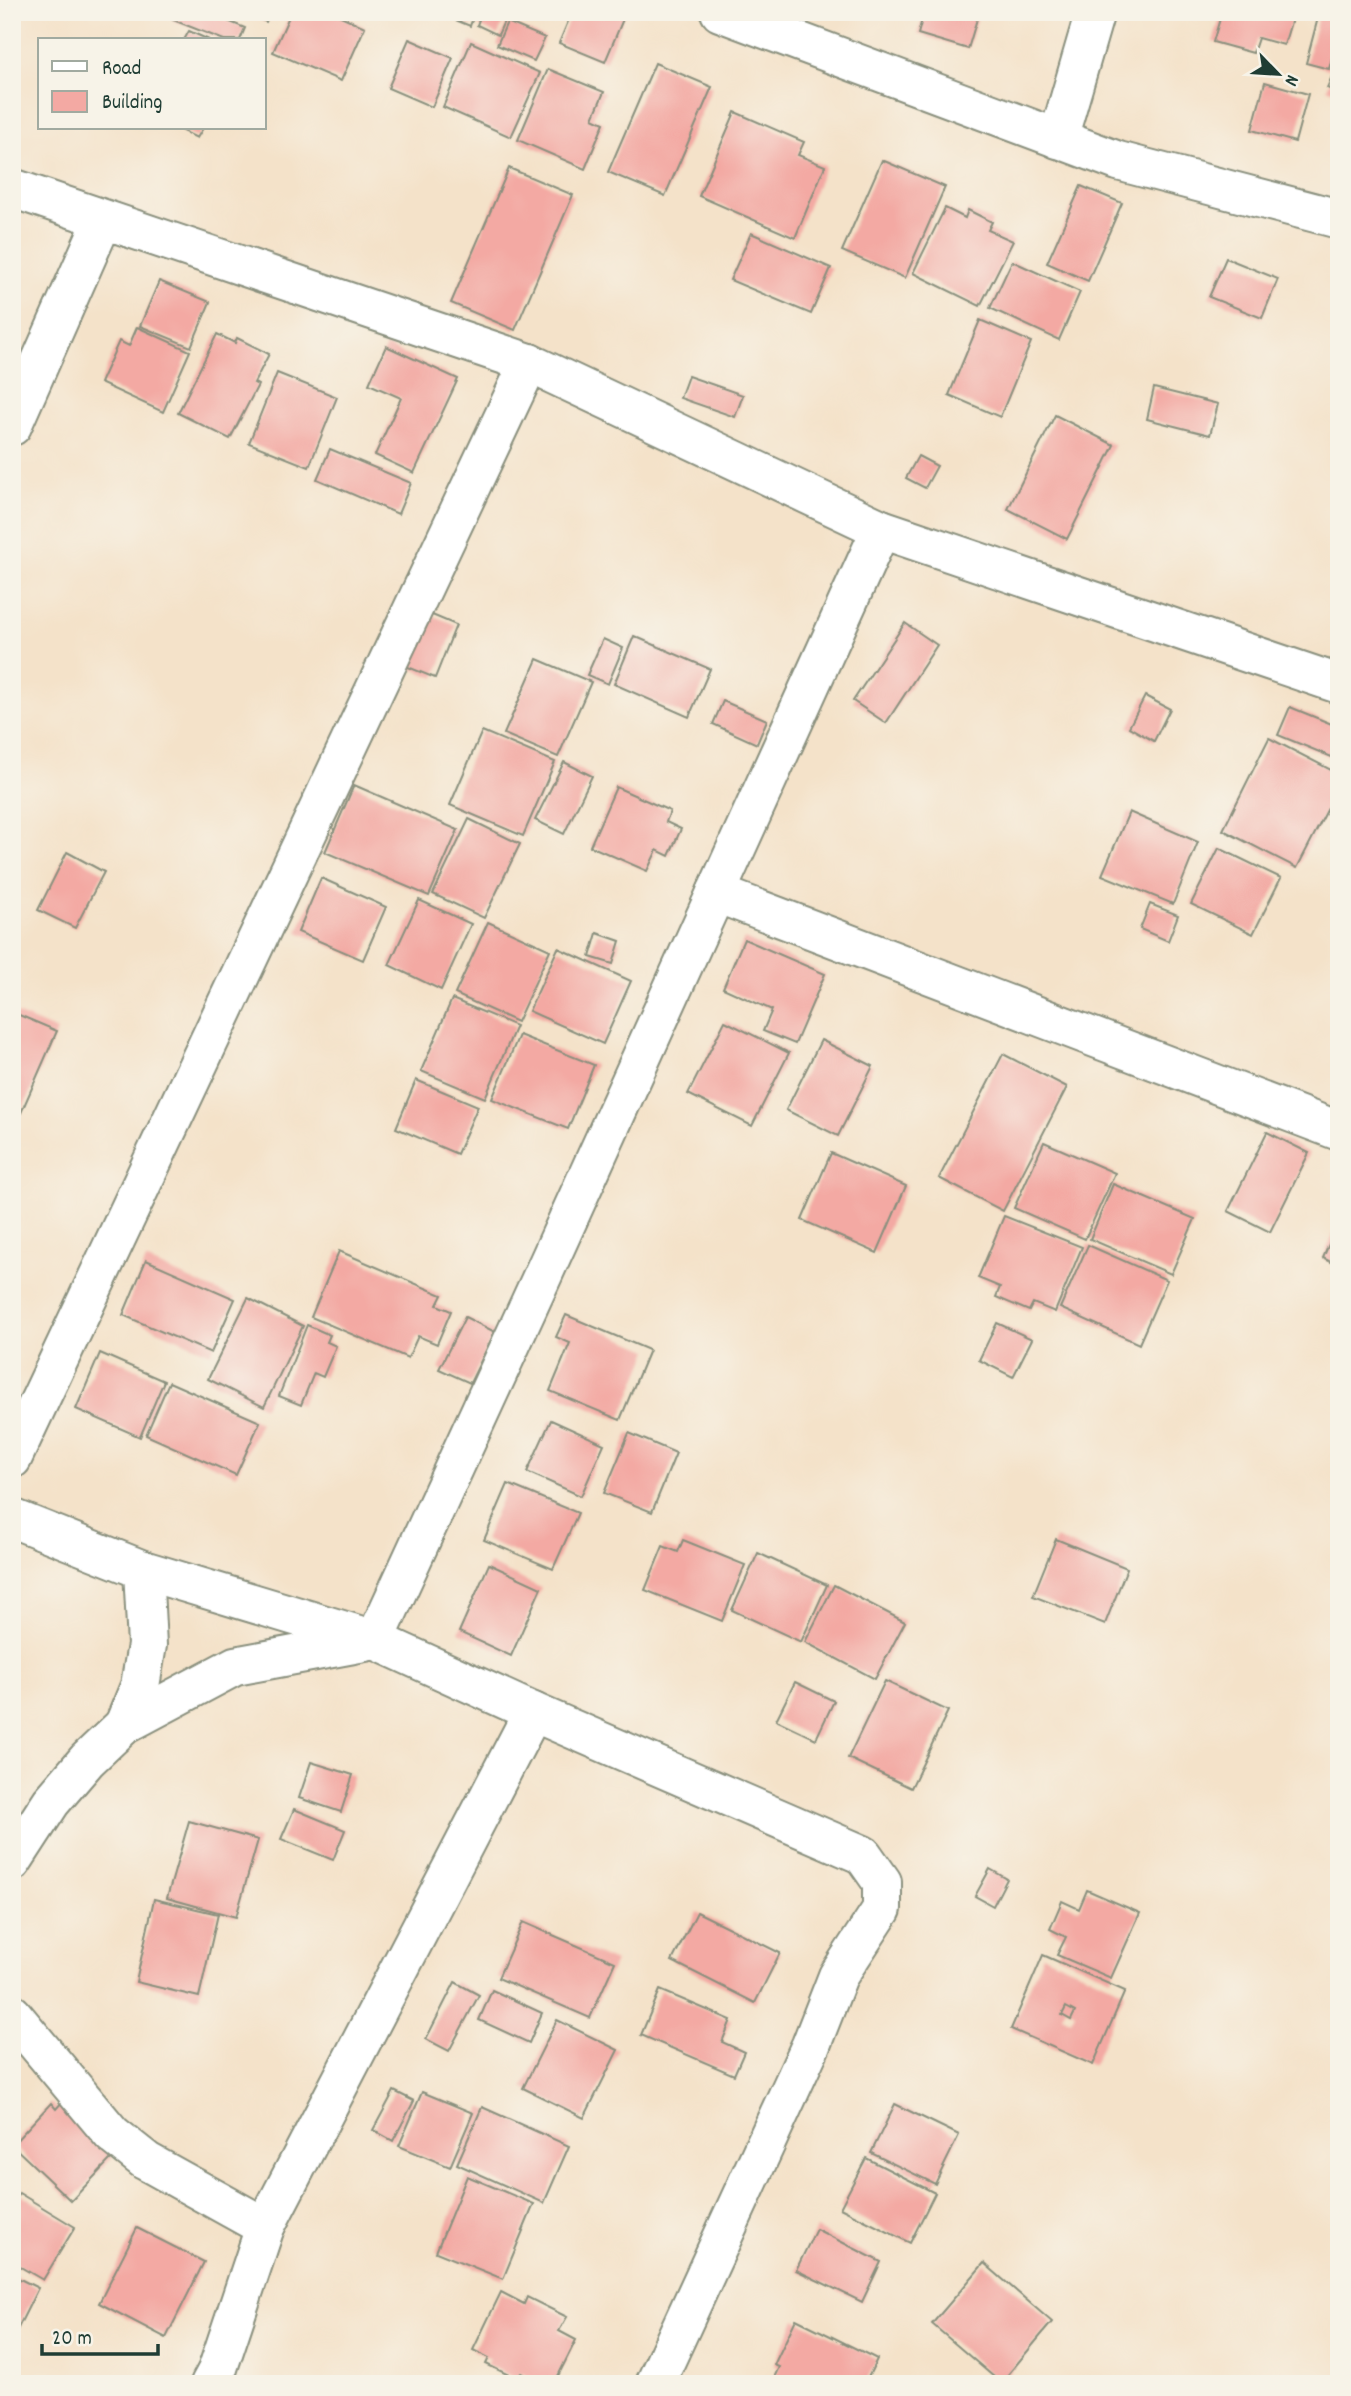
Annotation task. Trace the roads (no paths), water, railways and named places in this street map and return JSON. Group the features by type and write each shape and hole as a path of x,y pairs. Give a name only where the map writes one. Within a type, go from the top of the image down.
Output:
{"street":[{"path":"720,12 1118,161 1339,219"},
{"path":"1058,139 1095,12"},
{"path":"12,188 529,363 881,529 1339,684"},
{"path":"12,426 103,220"},
{"path":"12,1459 529,363"},
{"path":"375,1640 881,529"},
{"path":"716,894 1339,1131"},
{"path":"12,1518 143,1570 375,1640 533,1712 863,1855 882,1882 882,1909 838,1976 811,2045 655,2384"},
{"path":"124,1725 140,1686 146,1645 143,1570"},
{"path":"12,1862 51,1802 87,1760 124,1725 235,1667 375,1640"},
{"path":"209,2384 217,2371 265,2227 533,1712"},
{"path":"12,2014 112,2134 146,2161 265,2227"}]}
